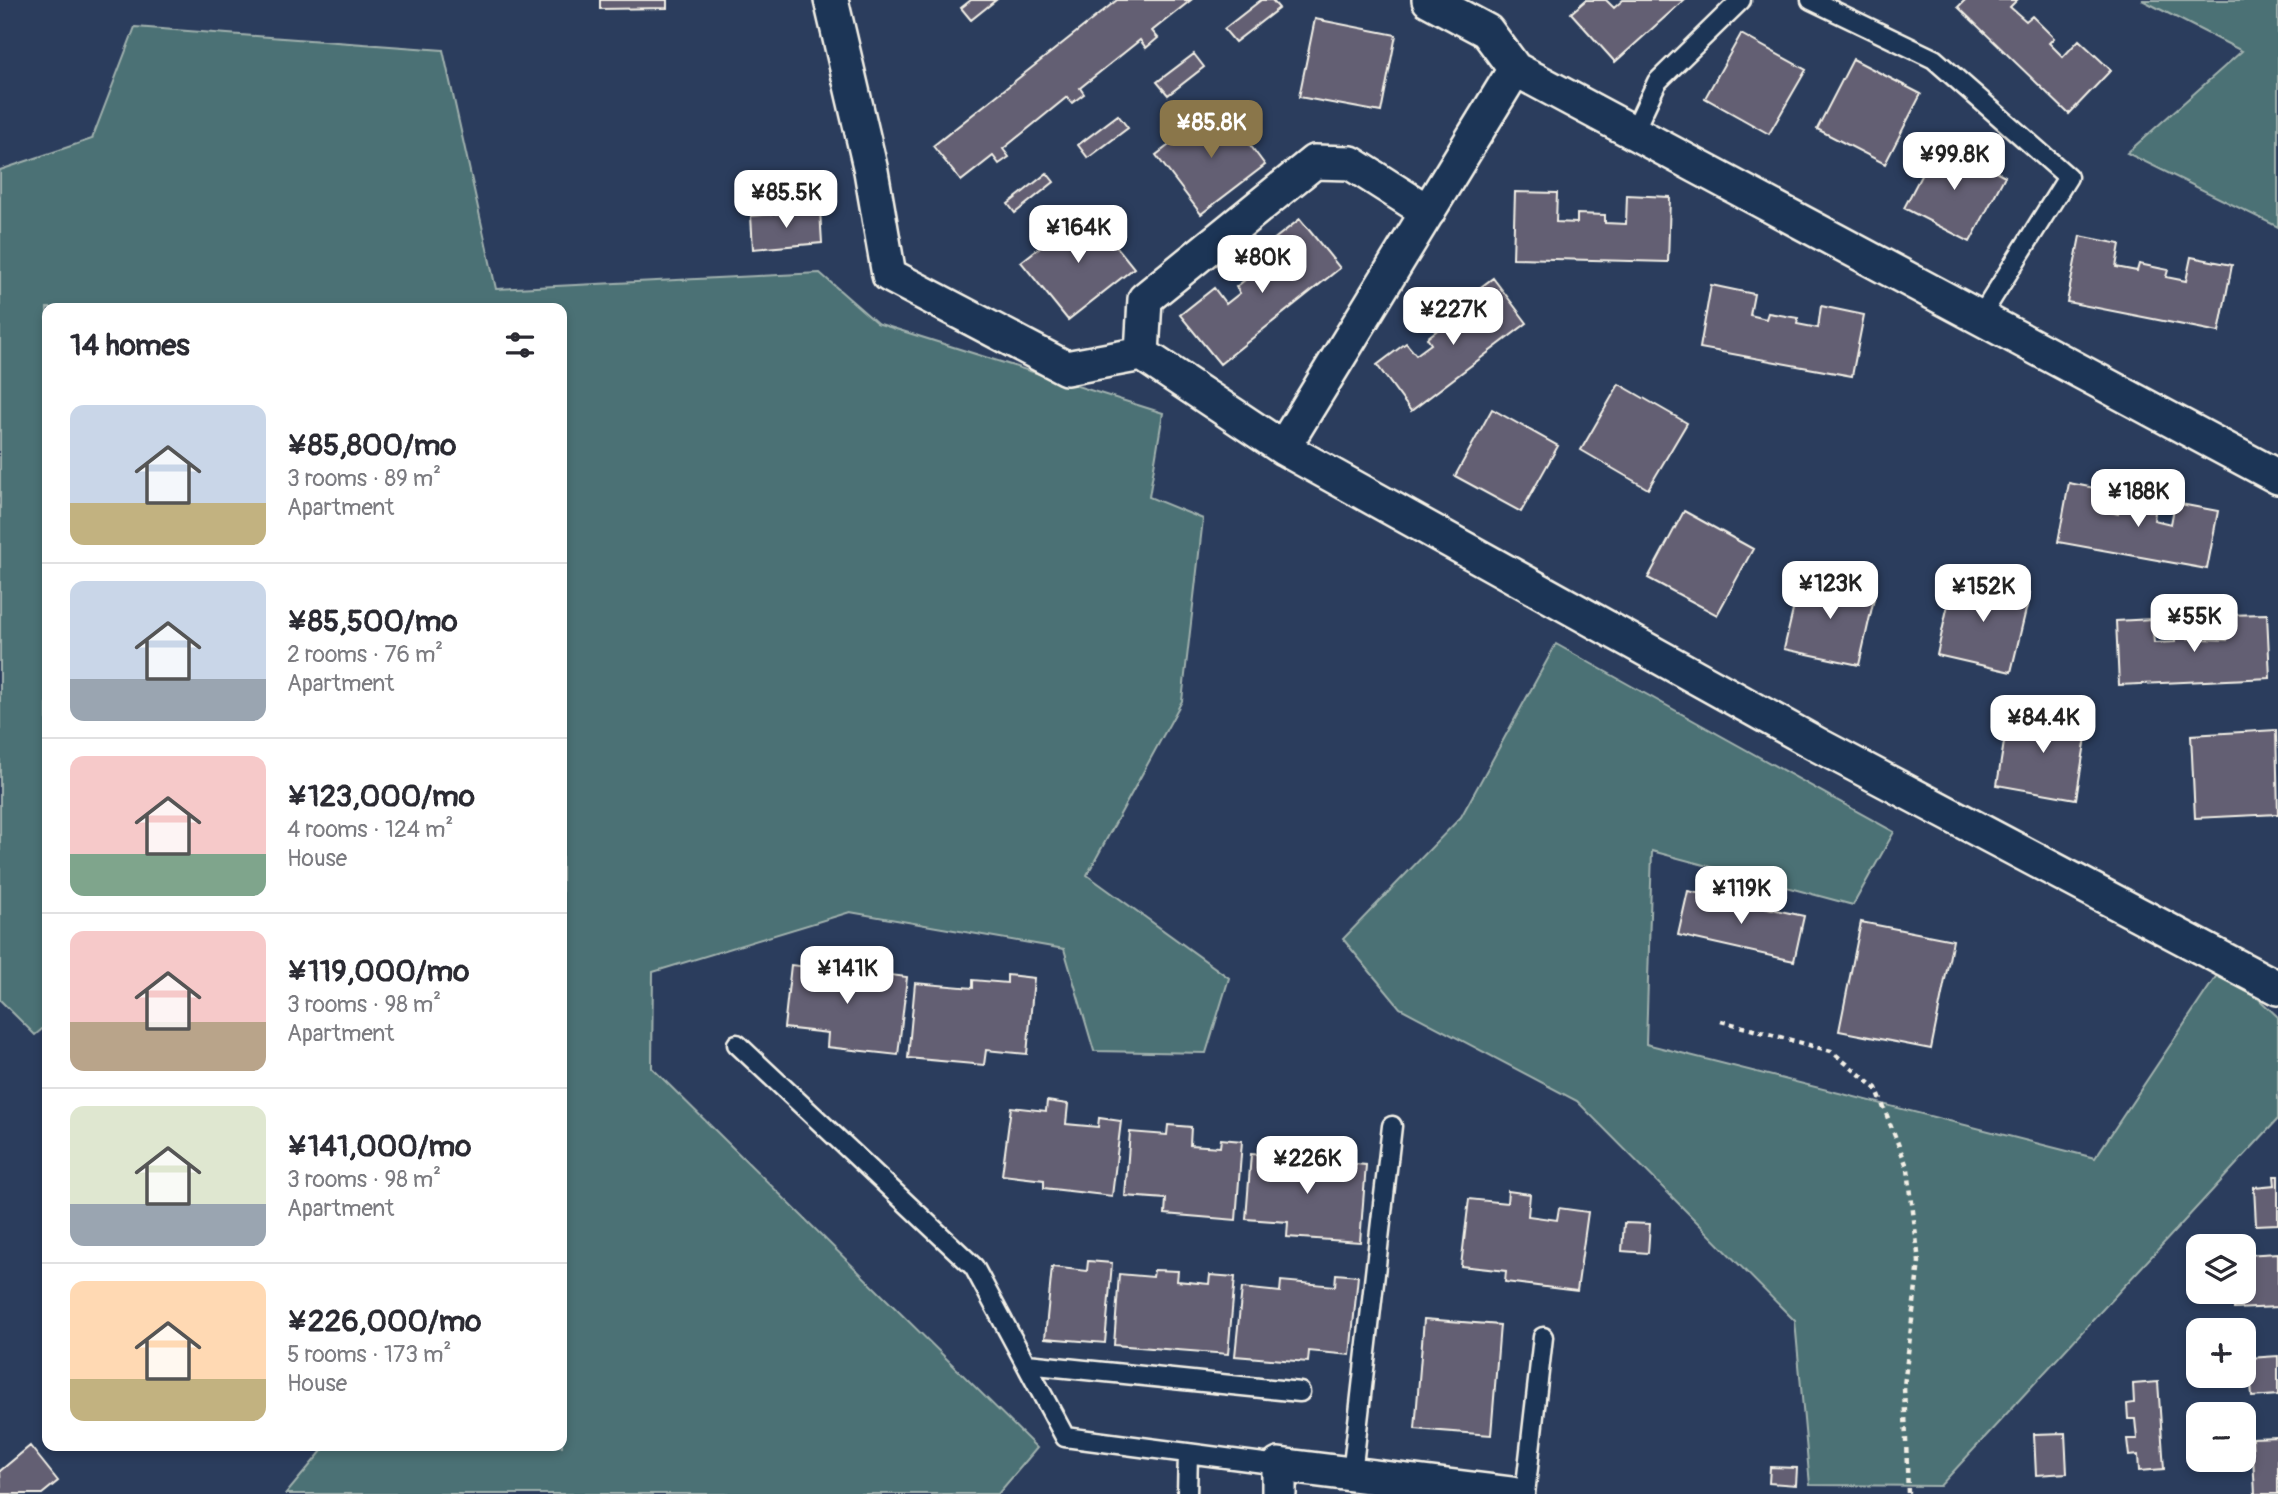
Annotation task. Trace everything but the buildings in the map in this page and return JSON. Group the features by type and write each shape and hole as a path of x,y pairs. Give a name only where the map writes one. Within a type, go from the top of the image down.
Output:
{"street":[{"path":"831,0 871,171 889,275 1066,368 1142,354 1283,448 1820,746 2278,988"},
{"path":"1429,0 1487,31 1515,69 2278,477"},
{"path":"1283,448 1515,69"},
{"path":"1142,354 1145,299 1314,162 1351,163 1428,212"},
{"path":"1279,1480 1352,1474 1512,1494"}],"lane":[{"path":"1634,131 1657,82 1741,0"},
{"path":"1811,0 1934,59 2068,177 1981,317"},
{"path":"737,1044 974,1267 1065,1437 1188,1453 1279,1480"},
{"path":"1352,1474 1392,1126"},
{"path":"1525,1494 1544,1337"},
{"path":"1027,1364 1300,1392"},
{"path":"1187,1494 1188,1453"}],"path":[{"path":"1721,1021 1831,1051 1876,1088 1908,1169 1919,1262 1903,1386 1908,1494"}],"green space":[{"path":"2142,0 2278,0 2278,227 2127,153 2242,51"},
{"path":"135,27 443,50 496,289 820,273 877,323 1163,413 1149,497 1203,519 1182,701 1087,875 1229,978 1206,1053 1094,1051 1064,949 850,912 653,972 652,1068 1037,1448 998,1494 286,1494 322,1451 567,1451 567,303 42,303 42,1029 35,1035 0,1000 0,170 92,139"},
{"path":"1556,644 1894,832 1853,905 1652,851 1646,1044 2095,1158 2223,966 2278,1017 2278,1119 1940,1486 1810,1485 1795,1321 1577,1101 1400,1008 1343,939 1461,817"}]}
